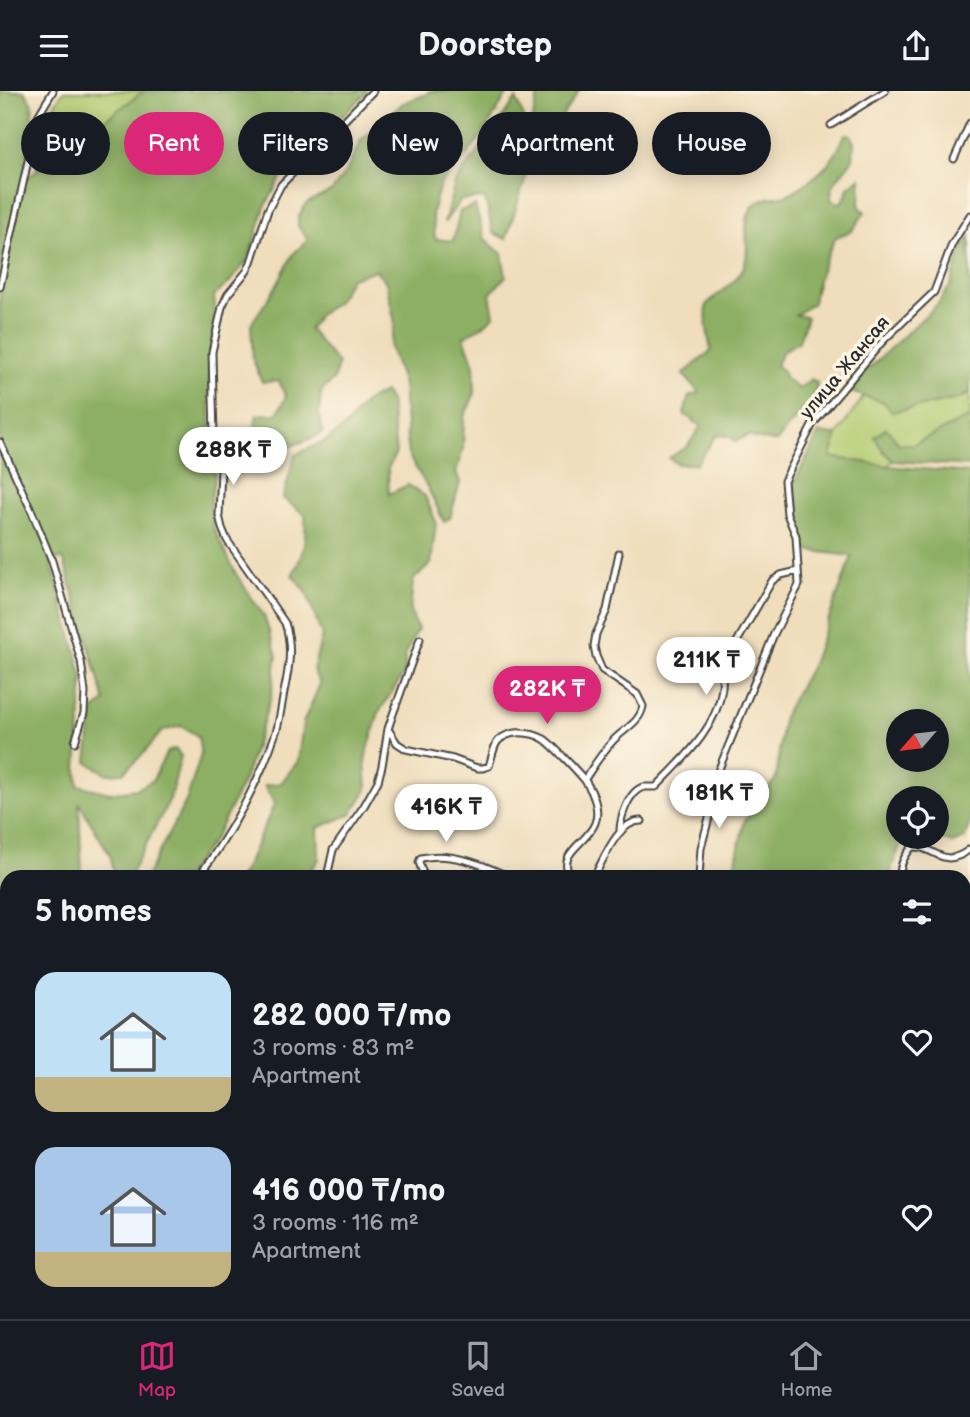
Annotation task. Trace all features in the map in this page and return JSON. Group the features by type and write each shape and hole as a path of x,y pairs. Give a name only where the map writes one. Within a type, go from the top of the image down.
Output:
{"street":[{"path":"0,287 37,116 53,91"},
{"path":"203,870 230,829 263,765 277,728 290,649 285,623 232,549 222,528 219,515 220,451 214,437 212,352 222,307 228,294 247,271 268,210 281,185 373,91"},
{"path":"831,125 885,91"},
{"path":"954,159 970,123"},
{"name":"улица Жансая","path":"699,870 701,848 715,799 712,786 774,634 799,585 796,536 787,514 784,481 813,425 883,341 934,292 953,244 970,215"},
{"path":"0,442 52,562 81,661 85,692 84,713 75,742"},
{"path":"585,779 611,742 640,716 643,706 637,694 604,673 598,663 594,646 596,634 607,610 619,553"},
{"path":"598,870 620,831 622,814 630,800 645,787 656,787 705,732 716,712 722,687 723,666 772,581 781,575 798,571"},
{"path":"329,870 333,850 378,781 388,729 420,639"},
{"path":"388,729 397,743 406,749 482,768 489,766 500,738 517,733 545,739 585,779 595,801 596,821 591,831 566,860 567,870"},
{"path":"620,831 636,821 642,821"},
{"path":"900,870 903,858 912,846 925,848 942,857 956,857 970,849"},
{"path":"422,870 419,862 421,858 442,856 493,870"}],"green space":[{"path":"0,91 24,91 33,105 32,112 21,112 21,175 25,175 25,179 30,175 110,175 110,116 144,91 368,91 347,112 238,112 238,175 283,175 265,207 248,260 227,285 214,295 209,368 215,475 210,505 214,529 236,574 264,616 277,655 271,697 245,778 216,836 190,870 150,870 187,799 201,754 198,736 181,726 162,731 123,773 107,774 87,762 93,711 105,701 63,558 51,562 83,678 78,785 109,793 137,789 153,780 167,752 175,749 181,756 170,799 133,870 113,870 110,855 79,803 82,870 0,870"},
{"path":"64,91 144,91 110,116 110,112 50,111"},
{"path":"429,91 509,91 496,112 477,112 477,142 463,160 463,112 393,112 403,103"},
{"path":"539,91 579,91 565,112 534,112"},
{"path":"516,99 522,112 507,112"},
{"path":"845,134 851,135 854,143 853,159 832,186 831,200 840,203 845,198 848,187 860,178 859,206 865,212 852,231 836,237 816,286 813,303 796,315 807,317 799,341 782,352 776,365 798,389 811,379 817,382 815,398 777,442 750,435 735,441 729,436 717,435 696,464 678,464 669,458 687,447 701,426 684,414 689,396 699,392 683,374 711,351 706,305 732,282 744,266 747,221 752,208 759,201 791,193 818,174 834,157"},
{"path":"367,135 367,175 449,175 440,184 432,213 435,239 453,241 460,211 475,206 485,239 502,254 506,276 490,294 494,316 464,337 474,365 475,393 464,417 463,449 456,473 460,482 450,518 444,522 408,455 403,385 390,347 395,323 386,282 376,270 351,278 337,302 320,314 309,329 338,364 334,379 321,392 319,414 323,432 288,447 271,470 261,465 265,438 255,425 257,415 277,414 286,397 279,381 262,382 253,360 251,324 274,290 293,254 308,240 298,226 298,217 307,203 332,191 343,175 353,175 353,157 361,140"},
{"path":"477,153 477,175 526,175 506,239 493,233 485,198 461,200 444,223 455,183"},
{"path":"970,236 970,394 892,412 884,402 850,392 855,381 937,305 951,285 960,252"},
{"path":"384,392 390,401 396,453 388,468 389,494 408,485 425,496 436,522 431,564 413,580 410,612 418,629 405,654 405,672 379,712 365,760 367,790 351,814 318,828 319,859 312,870 244,870 275,803 264,786 281,783 298,761 303,723 320,684 313,670 322,636 306,591 292,575 304,546 305,515 283,498 295,455 325,441 344,428 365,402"},
{"path":"970,394 970,417 914,444 899,444 875,436 881,448 893,461 887,466 830,457 837,435 864,396 885,402 892,412"},
{"path":"970,417 970,466 893,461 875,437 886,428 899,444 914,444"},
{"path":"819,433 837,435 831,457 887,466 970,473 970,821 965,838 949,842 949,786 886,786 886,849 899,849 891,870 734,870 744,822 776,778 783,717 812,664 852,556 805,550 794,483"}]}
